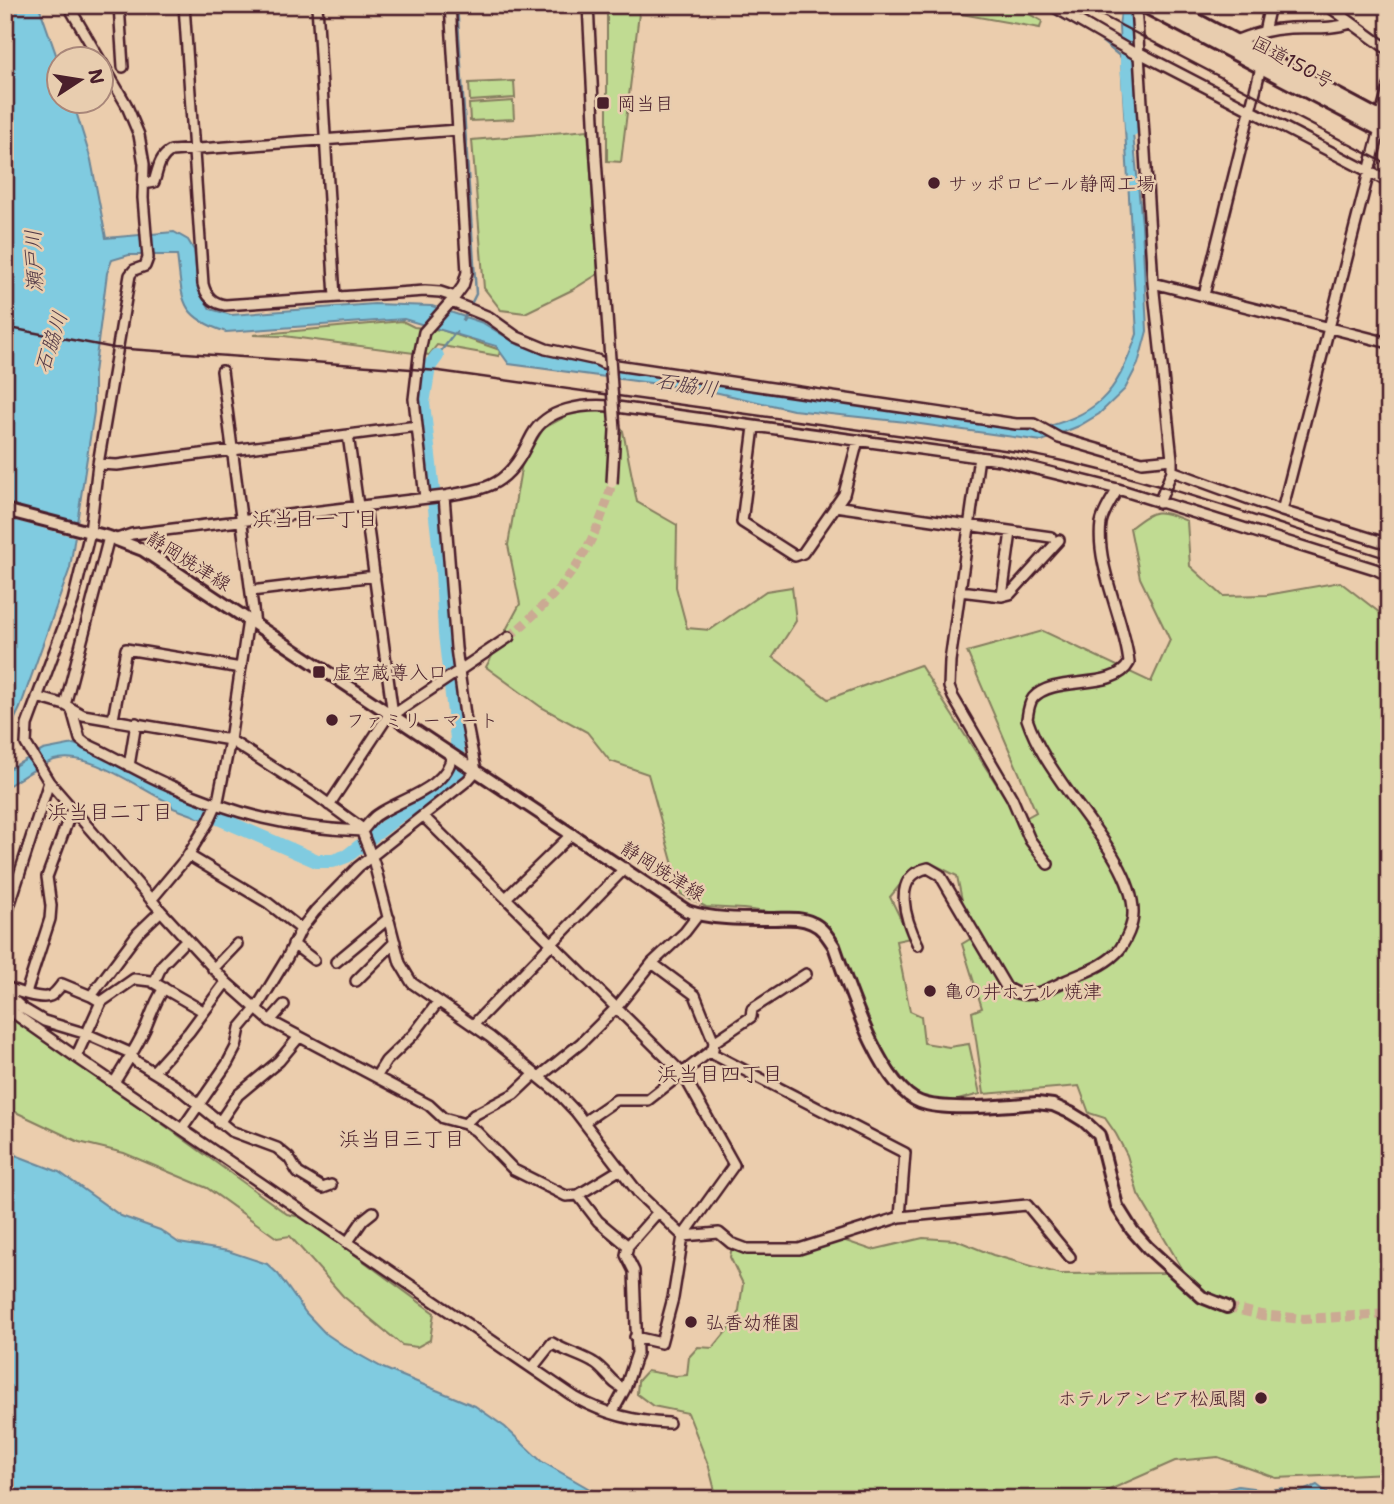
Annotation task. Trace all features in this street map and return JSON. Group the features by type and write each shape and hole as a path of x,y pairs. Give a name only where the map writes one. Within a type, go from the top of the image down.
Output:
{"highway":[{"name":"国道150号","path":"1143,5 1261,67 1385,126"},
{"name":"国道150号","path":"1167,5 1385,126"}],"main road":[{"name":"静岡焼津線","path":"5,510 113,538 143,550 687,911 698,915 800,919 814,923 834,946 865,1031 904,1092 921,1103 941,1106 1037,1103 1053,1105 1084,1121 1098,1135 1117,1206 1132,1230 1202,1297 1227,1307"}],"street":[{"path":"68,5 92,46"},
{"path":"119,5 123,66"},
{"path":"184,5 203,284 214,302 225,305 425,291 454,299 463,307 489,317 517,337 546,349 597,359 603,363 1016,424 1034,424 1059,438 1142,462 1172,459"},
{"path":"317,5 335,297"},
{"path":"425,498 414,399 419,356 424,332 454,299 463,286 467,272 450,5"},
{"path":"588,5 615,430 611,483"},
{"path":"1051,5 1138,54 1389,182"},
{"path":"1136,5 1153,283 1172,459 1172,471 1159,503"},
{"path":"1264,32 1270,5"},
{"path":"1327,5 1389,50"},
{"path":"1236,41 1289,28 1330,28 1351,23"},
{"path":"1204,295 1261,67"},
{"path":"1282,511 1369,172 1385,126 1389,86"},
{"path":"116,87 139,135 144,164 148,258 145,266 134,270 130,275 73,601 25,734 30,754 49,782 186,940 226,982 270,1021 429,1105 443,1118 466,1124 481,1135 514,1170 555,1193 578,1195 621,1170"},
{"path":"143,184 154,182 160,162 166,153 458,130"},
{"path":"1153,283 1389,342"},
{"path":"151,900 188,855 216,805 252,622 243,521 222,371"},
{"path":"362,831 303,827 245,815 169,785 80,739 69,708 113,538 475,490 499,481 517,464 540,425 574,407 588,405 1000,460 1118,489 1363,565 1389,576"},
{"path":"98,464 117,465 417,426"},
{"path":"754,427 742,522 795,556 803,553 844,494 858,440"},
{"path":"348,435 375,576 391,714"},
{"path":"979,457 948,687 1012,798 1030,840 1048,864"},
{"path":"1172,471 1282,511 1389,544"},
{"path":"918,945 909,926 904,890 914,874 928,868 940,876 1006,987 1024,996 1040,992 1101,965 1120,948 1131,925 1131,898 1121,872 1105,842 1049,764 1027,719 1031,699 1040,693 1056,687 1111,677 1121,673 1129,663 1127,642 1106,573 1100,531 1101,520 1118,489"},
{"path":"181,1129 227,1064 236,1047 240,1028 256,1009 301,929 343,881 468,780 472,768 457,672 444,496"},
{"path":"835,506 1055,539 1010,594 1002,596 960,591"},
{"path":"1002,596 1011,532"},
{"path":"251,591 375,576"},
{"path":"329,805 391,714 509,637"},
{"path":"113,719 126,649 241,668"},
{"path":"37,697 83,715 230,740 360,827 373,857 404,972 419,989 473,1026 557,1092 657,1213 683,1236 719,1233 731,1243 747,1249 799,1249 900,1217 1027,1205 1070,1257"},
{"path":"129,766 136,723"},
{"path":"362,831 379,813 410,799 446,772 453,756"},
{"path":"5,919 49,782"},
{"path":"26,993 50,919 47,877 72,809"},
{"path":"423,816 683,1073 734,1165 683,1236 673,1298 662,1343 635,1337"},
{"path":"506,898 572,834"},
{"path":"188,855 268,903 301,929"},
{"path":"473,1026 551,942 625,869"},
{"path":"91,996 138,933 161,911"},
{"path":"466,1124 474,1115 514,1094 581,1043 617,1007 652,963 685,932 698,915"},
{"path":"336,962 389,918"},
{"path":"154,983 162,965 186,940"},
{"path":"356,981 395,942"},
{"path":"213,969 237,944"},
{"path":"293,944 314,960"},
{"path":"652,963 695,995 715,1042"},
{"path":"584,1122 617,1100 648,1100 709,1052 715,1042 751,1017 752,1009 806,974"},
{"path":"76,1056 101,1002 134,979 141,978 154,983 203,1011"},
{"path":"153,1072 226,982"},
{"path":"5,987 14,992 46,998 62,984 101,1002"},
{"path":"5,987 9,996 22,1008 44,1021 128,1052 176,1086 219,1123 249,1139 277,1148 289,1158 298,1172 323,1188 331,1185"},
{"path":"114,1083 164,988"},
{"path":"376,1077 386,1061 414,1034 438,1002"},
{"path":"5,1003 15,1014 114,1083 576,1398 592,1407 636,1421 669,1423"},
{"path":"270,1021 284,1004"},
{"path":"219,1123 238,1096 278,1061 299,1037"},
{"path":"709,1052 905,1153 900,1217"},
{"path":"578,1195 598,1221 628,1246"},
{"path":"347,1243 363,1220 373,1212"},
{"path":"612,1413 625,1389 637,1353 634,1271 626,1255 628,1246 657,1213"},
{"path":"533,1367 552,1343 594,1363 625,1389"}],"green space":[{"path":"607,5 640,5 621,162 607,161"},
{"path":"911,5 1013,5 1042,21 1040,28"},
{"path":"514,81 515,98 470,101 469,83"},
{"path":"513,101 514,119 470,121 469,104"},
{"path":"588,130 598,274 525,313 501,310 484,288 472,140"},
{"path":"402,321 414,327 442,330 500,350 499,356 437,345 429,355 284,336 253,335"},
{"path":"581,408 606,411 623,431 637,502 677,525 676,587 687,628 710,630 766,591 792,587 796,621 773,657 828,699 920,665 1020,821 1036,812 967,652 1043,631 1151,682 1170,640 1140,578 1130,528 1146,517 1157,512 1187,521 1190,566 1223,596 1267,595 1340,582 1389,620 1389,1168 1381,1180 1389,1171 1389,1473 1276,1478 1218,1457 1175,1461 1089,1499 717,1499 709,1467 688,1413 653,1406 637,1394 638,1381 647,1371 687,1375 689,1357 698,1347 713,1348 738,1317 743,1284 730,1257 732,1246 765,1252 837,1238 872,1250 923,1238 956,1240 993,1255 1060,1274 1162,1273 1183,1270 1138,1194 1127,1155 1116,1134 1105,1118 1089,1113 1079,1086 984,1094 972,1012 982,1008 962,944 970,939 957,876 929,862 908,875 890,897 910,938 896,941 910,1011 921,1016 924,1043 949,1047 969,1044 980,1094 947,1103 918,1098 879,1049 832,932 811,917 706,907 681,894 648,774 610,761 587,732 541,707 486,667 520,604 508,545 522,463 544,428"},
{"path":"5,1010 287,1214 305,1218 434,1313 430,1340 417,1347 402,1345 343,1296 290,1236 277,1238 207,1188 124,1153 79,1142 5,1107"}],"water":[{"name":"瀬戸川","path":"5,5 38,5 40,9 53,46 46,46 46,116 77,116 91,160 106,238 174,232 188,240 194,250 198,288 210,309 231,315 374,304 432,306 483,323 519,345 600,366 1032,431 1073,418 1101,400 1121,374 1137,334 1119,26 1122,5 1132,5 1126,63 1142,225 1147,331 1138,364 1125,389 1099,414 1079,426 1042,441 793,410 710,391 509,364 496,346 404,319 226,332 199,320 191,312 182,295 177,255 129,255 112,260 107,273 94,373 94,412 70,568 20,708 5,739"},
{"path":"74,744 96,752 167,788 166,790 212,807 206,820 173,808 170,803 113,772 82,760 67,758 54,760 6,787 9,800 5,803 5,771 43,750"},
{"path":"5,1151 59,1172 121,1216 160,1230 179,1243 228,1251 267,1264 325,1333 383,1368 475,1406 505,1427 541,1461 607,1499 5,1499"},
{"path":"1317,1485 1335,1499 1171,1499 1209,1494 1238,1486 1261,1492 1283,1488 1287,1494 1298,1493"}],"pier":[{"path":"5,503 82,523 79,538 5,518"}],"waterway":[{"path":"457,5 476,294 463,320"},
{"path":"1039,5 1099,39 1127,62"},
{"name":"石脇川","path":"1128,5 1127,62 1132,129"},
{"path":"437,356 456,332"},
{"name":"石脇川","path":"200,810 317,861 333,861 347,856 400,815 449,785 458,772 442,570 423,403 429,367 437,356"}],"tunnel":[{"path":"509,637 545,604 574,569 596,529 612,483"},
{"path":"1227,1307 1261,1315 1304,1319 1389,1314"}],"railway":[{"path":"1082,5 1389,165"},
{"path":"5,327 114,348 439,371 1018,452 1159,486 1389,559"}],"place":[{"name":"岡当目","path":"603,103"},
{"name":"サッポロビール静岡工場","path":"934,183"},
{"name":"虚空蔵尊入口","path":"319,672"},
{"name":"ファミリーマート","path":"332,720"},
{"name":"亀の井ホテル 焼津","path":"930,991"},
{"name":"弘香幼稚園","path":"691,1322"},
{"name":"ホテルアンビア松風閣","path":"1261,1398"}],"district":[{"name":"浜当目一丁目","path":"315,519"},
{"name":"浜当目二丁目","path":"110,812"},
{"name":"浜当目四丁目","path":"720,1074"},
{"name":"浜当目三丁目","path":"402,1139"}]}
